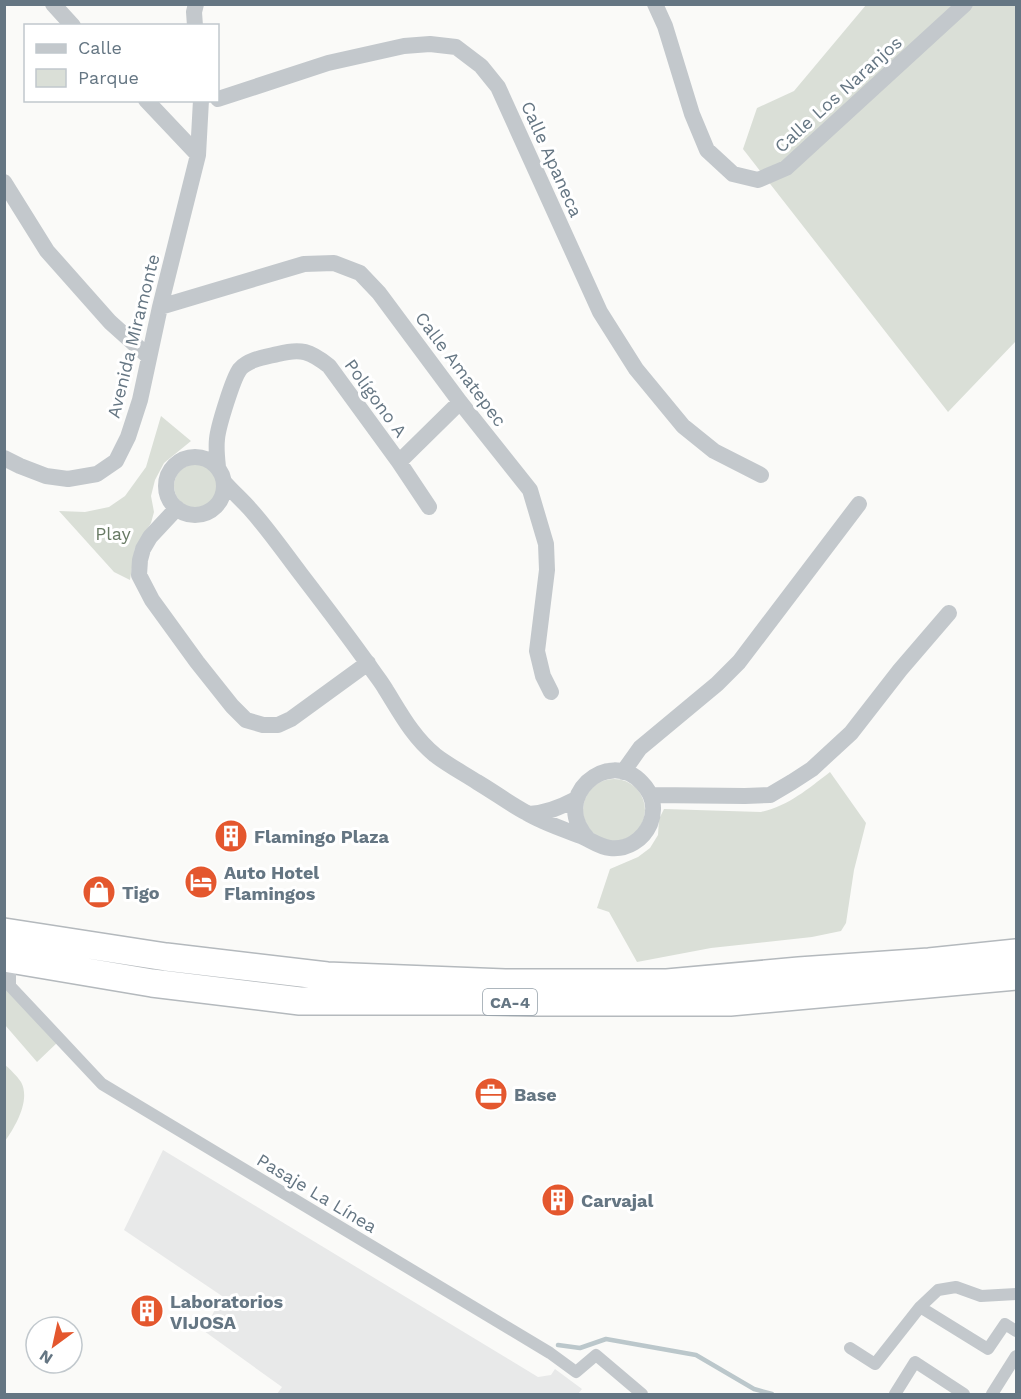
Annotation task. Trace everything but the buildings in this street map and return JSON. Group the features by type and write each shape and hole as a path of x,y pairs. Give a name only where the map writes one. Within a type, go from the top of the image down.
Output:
{"highway":[{"name":"CA-4","path":"7,943 166,957 327,976 531,983 668,983 1017,953"},
{"name":"CA-4","path":"7,943 152,983 300,1000 730,1002 1017,976"}],"street":[{"path":"53,4 71,24"},
{"path":"195,24 196,4"},
{"name":"Calle Los Naranjos","path":"655,4 665,26 692,114 707,150 734,174 758,180 786,168 965,4"},
{"name":"Calle Apaneca","path":"219,98 328,63 404,46 430,44 456,47 482,66 498,87 600,312 636,369 683,426 714,451 761,475"},
{"path":"148,102 198,155"},
{"name":"Avenida Miramonte","path":"4,458 46,476 68,479 98,474 116,461 128,437 140,400 160,307 198,155 208,102"},
{"path":"4,182 47,251 110,322 149,357"},
{"name":"Calle Amatepec","path":"160,307 304,264 334,263 360,273 379,292 460,402 530,490 546,544 547,570 537,651 543,676 551,692"},
{"name":"Polígono A","path":"218,467 217,437 233,381 241,368 253,361 291,351 304,351 317,357 329,366 399,462 460,402"},
{"path":"217,437 170,470 166,488 168,497 180,511 189,514 207,513 228,505 250,509"},
{"path":"183,459 202,457 218,467 222,474 225,483 221,501 207,513"},
{"path":"399,462 429,507"},
{"path":"225,483 250,509 348,636 385,688 408,726 422,744 437,756 528,814 603,847 618,849 633,844 645,834 653,812 652,800 630,775 609,771 594,776 583,786 576,799 575,814 589,840"},
{"path":"630,775 640,748 717,684 739,662 859,504"},
{"path":"177,508 150,537 143,549 139,575 152,600 185,646 232,706 246,720 263,725 278,725 291,719 368,663"},
{"path":"652,800 679,796 770,795 806,773 851,733 900,670 949,613"},
{"path":"528,814 542,813 576,799"},
{"name":"Pasaje La Línea","path":"7,943 10,986 102,1084 550,1353 576,1372 596,1355 642,1395"},
{"path":"850,1348 875,1364 920,1306 938,1290 956,1287 981,1296 1017,1294"},
{"path":"920,1306 988,1349 1005,1324 1017,1331"},
{"path":"992,1395 1017,1356"},
{"path":"895,1395 915,1362 964,1395"}],"shaded area":[{"name":"Laboratorios VIJOSA","path":"163,1150 538,1377 551,1375 555,1369 582,1389 578,1394 277,1394 282,1387 204,1331 222,1296 124,1230"}],"green space":[{"path":"866,5 1016,5 1016,341 948,412 743,149 757,108 794,91"},
{"name":"Play","path":"161,416 191,441 164,463 155,480 151,496 154,512 151,523 135,548 130,580 114,572 59,511 85,512 109,507 125,496 146,467"},
{"path":"196,464 205,465 212,470 217,477 217,495 212,502 205,507 196,508 187,507 180,502 175,495 174,486 175,477 180,470 187,465"},
{"path":"830,772 866,823 854,870 846,923 841,931 812,937 711,948 637,962 609,912 597,908 610,869 638,857 650,848 658,835 659,819 664,809 761,812 789,801"},
{"path":"608,779 620,779 636,788 643,798 645,810 643,822 636,832 620,841 608,841 597,836 588,827 583,816 583,804 588,793 597,784"},
{"path":"4,969 8,987 59,1041 37,1062 5,1025"},
{"path":"4,1064 21,1082 24,1089 23,1105 5,1141"}],"waterway":[{"path":"558,1345 580,1348 606,1339 696,1355 754,1389 772,1394"}],"place":[{"name":"Flamingo Plaza","path":"231,836"},
{"name":"Auto Hotel Flamingos","path":"201,882"},
{"name":"Tigo","path":"99,892"},
{"name":"Base","path":"491,1094"},
{"name":"Carvajal","path":"558,1200"},
{"name":"Laboratorios VIJOSA","path":"147,1311"}]}
